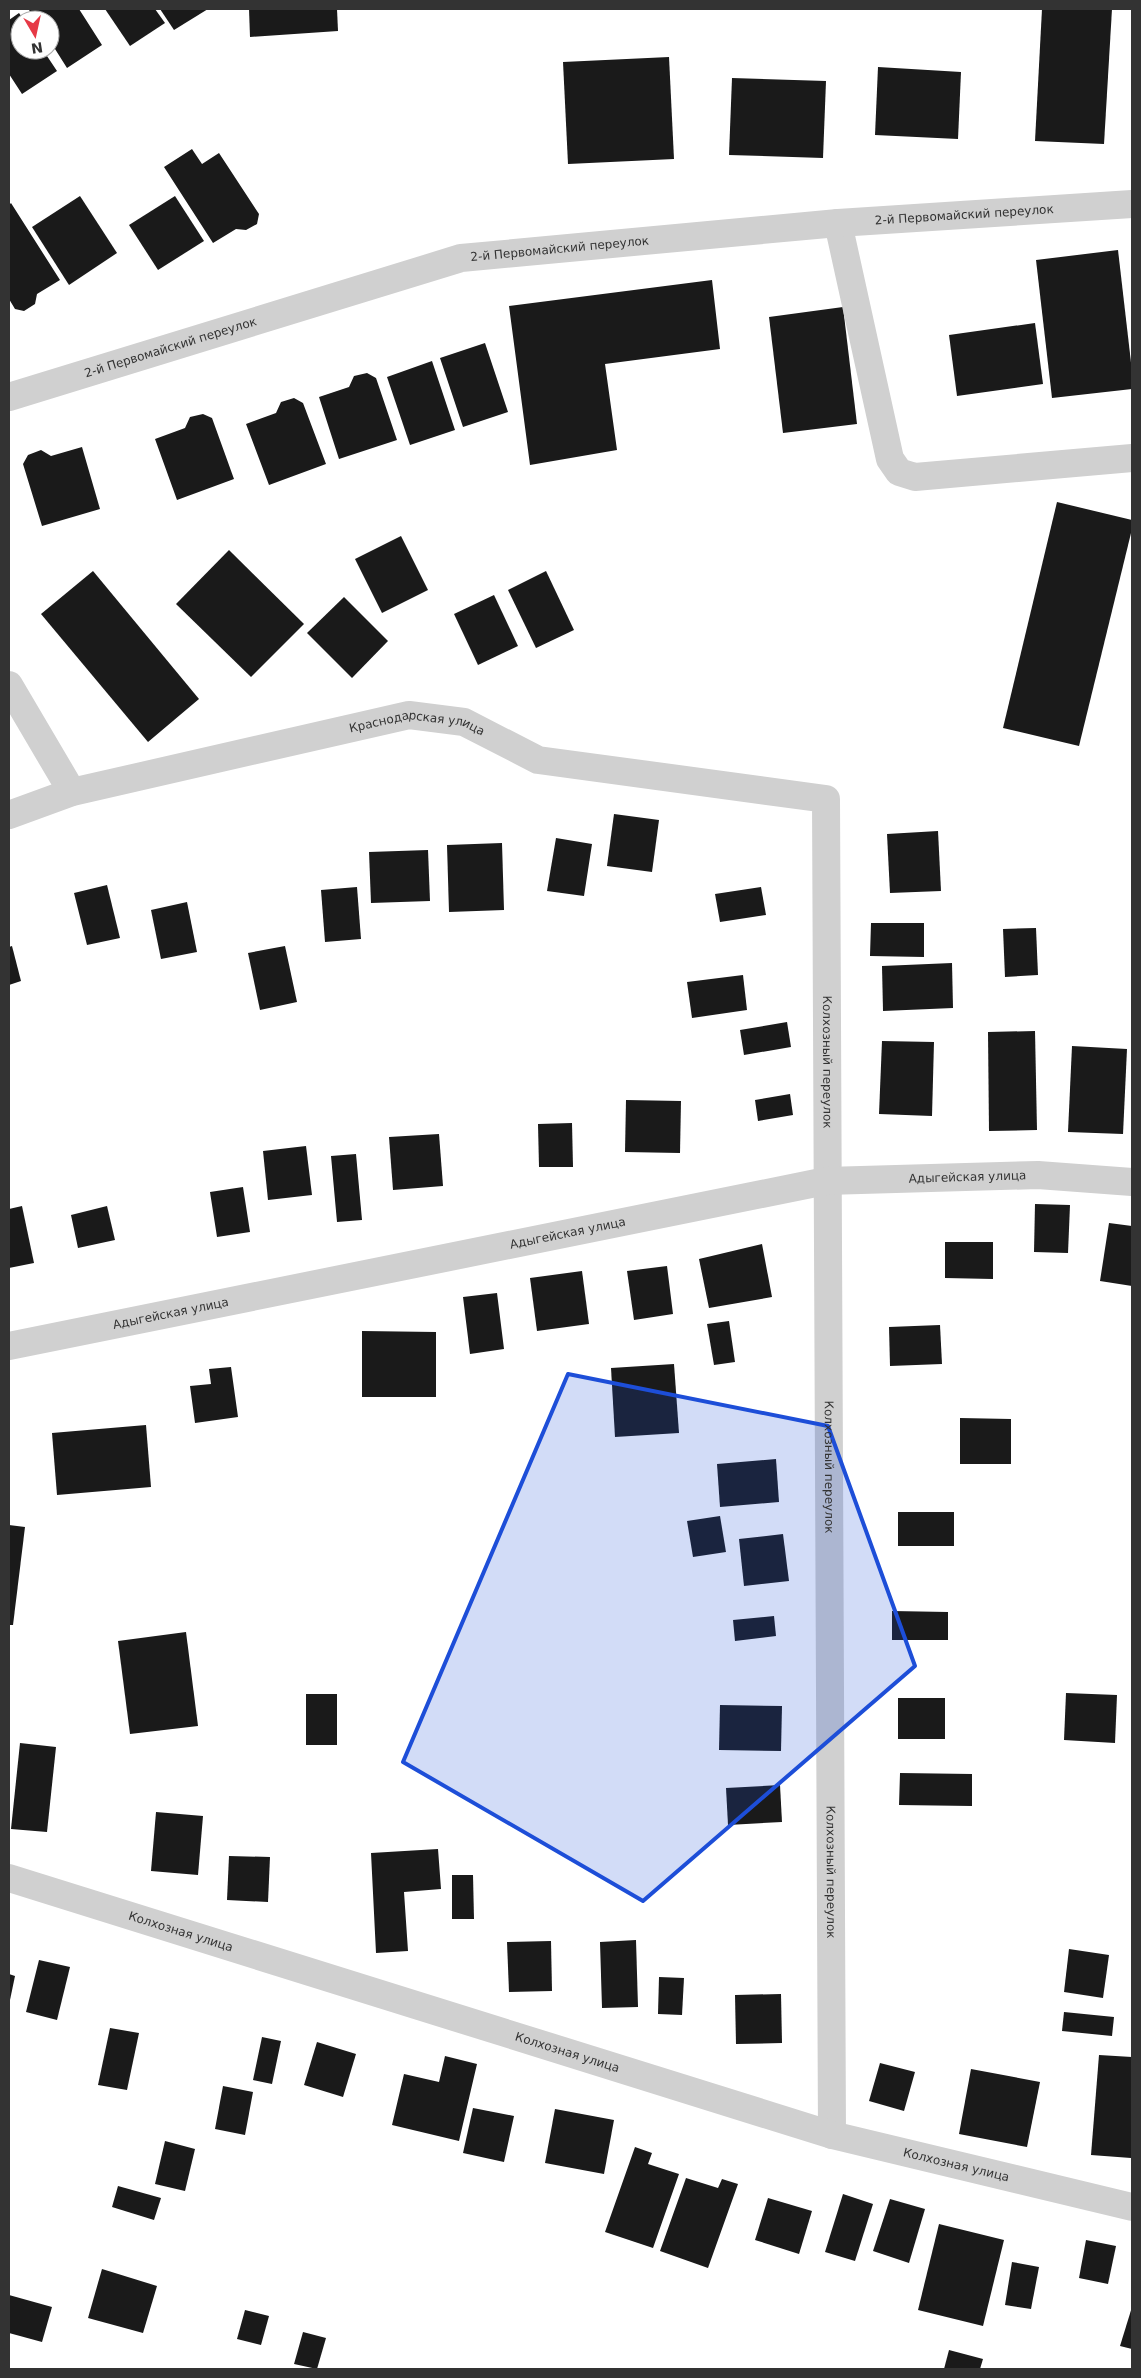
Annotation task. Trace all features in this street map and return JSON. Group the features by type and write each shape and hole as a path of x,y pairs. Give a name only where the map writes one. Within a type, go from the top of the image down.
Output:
{"street":[{"name":"2-й Первомайский переулок","path":"9,397 461,258 838,223 1132,204"},
{"path":"838,223 890,459 899,472 915,477 1132,458"},
{"path":"9,685 72,792"},
{"name":"Краснодарская улица","path":"9,815 72,792 409,715 464,722 538,760 826,799"},
{"name":"Колхозный переулок","path":"826,799 826,1182 832,2134"},
{"name":"Адыгейская улица","path":"9,1346 826,1182 1038,1175 1132,1182"},
{"name":"Колхозная улица","path":"9,1878 832,2134 1132,2207"}],"highlighted area":[{"path":"568,1374 828,1426 915,1666 643,1901 403,1762"}],"building":[{"path":"79,9 102,45 67,68 60,57 60,10 29,10"},
{"path":"105,9 155,9 165,23 130,46"},
{"path":"160,9 208,9 174,30"},
{"path":"249,9 337,9 338,31 250,37"},
{"path":"1042,9 1112,9 1104,144 1035,141"},
{"path":"9,20 10,60 50,60 57,71 22,94 9,74"},
{"path":"669,57 674,159 568,164 563,62"},
{"path":"878,67 961,72 958,139 875,135"},
{"path":"732,78 826,81 823,158 729,155"},
{"path":"192,149 202,164 219,153 259,214 257,224 246,230 236,229 213,243 164,167"},
{"path":"80,196 117,253 69,285 32,227"},
{"path":"175,196 204,241 158,270 129,225"},
{"path":"11,203 60,280 37,294 35,304 24,311 15,309 9,299 9,205"},
{"path":"1118,250 1132,371 1132,389 1052,398 1036,260"},
{"path":"712,280 720,349 605,364 617,450 530,465 509,306"},
{"path":"843,307 857,424 783,433 769,317"},
{"path":"1035,323 1043,384 957,396 949,335"},
{"path":"485,343 508,412 463,427 440,358"},
{"path":"432,361 455,430 410,445 387,377"},
{"path":"367,373 376,378 397,440 339,459 319,397 349,387 354,376"},
{"path":"294,398 303,403 326,464 269,485 246,424 276,413 281,402"},
{"path":"203,414 212,418 234,479 177,500 155,439 185,428 190,417"},
{"path":"82,447 100,509 42,526 23,464 28,455 41,450 51,456"},
{"path":"1057,502 1132,520 1132,529 1079,746 1003,728"},
{"path":"401,536 428,590 382,613 355,559"},
{"path":"229,550 304,624 251,677 176,604"},
{"path":"93,571 199,699 148,742 41,614"},
{"path":"546,571 574,630 536,648 508,590"},
{"path":"494,595 518,646 478,665 454,614"},
{"path":"344,597 388,641 352,678 307,633"},
{"path":"614,814 659,820 652,872 607,866"},
{"path":"938,831 941,891 890,893 887,834"},
{"path":"556,838 592,844 584,896 547,891"},
{"path":"502,843 504,910 449,912 447,845"},
{"path":"428,850 430,901 371,903 369,852"},
{"path":"107,885 120,938 87,945 74,893"},
{"path":"357,887 361,939 325,942 321,890"},
{"path":"761,887 766,915 720,922 715,894"},
{"path":"187,902 197,952 161,959 151,910"},
{"path":"871,923 924,923 924,957 870,956"},
{"path":"1036,928 1038,975 1005,977 1003,929"},
{"path":"12,946 21,981 9,985 9,947"},
{"path":"285,946 297,1002 260,1010 248,953"},
{"path":"952,963 953,1008 883,1011 882,966"},
{"path":"743,975 747,1010 692,1018 687,982"},
{"path":"787,1022 791,1047 744,1055 740,1030"},
{"path":"1035,1031 1037,1130 989,1131 988,1032"},
{"path":"882,1041 934,1042 932,1116 879,1114"},
{"path":"1072,1046 1127,1049 1123,1134 1068,1132"},
{"path":"790,1094 793,1115 758,1121 755,1100"},
{"path":"626,1100 681,1101 680,1153 625,1152"},
{"path":"572,1123 573,1167 539,1167 538,1124"},
{"path":"439,1134 443,1186 393,1190 389,1137"},
{"path":"306,1146 312,1195 268,1200 263,1151"},
{"path":"356,1154 362,1220 337,1222 331,1156"},
{"path":"243,1187 250,1232 217,1237 210,1192"},
{"path":"1035,1204 1070,1205 1068,1253 1034,1252"},
{"path":"22,1206 34,1263 9,1268 9,1209"},
{"path":"107,1206 115,1240 78,1248 71,1215"},
{"path":"1109,1223 1132,1226 1132,1286 1100,1281"},
{"path":"945,1242 993,1242 993,1279 945,1278"},
{"path":"762,1244 772,1297 709,1308 699,1259"},
{"path":"667,1266 673,1314 634,1320 627,1271"},
{"path":"582,1271 589,1324 537,1331 530,1278"},
{"path":"497,1293 504,1349 470,1354 463,1297"},
{"path":"729,1321 735,1362 714,1365 707,1324"},
{"path":"940,1325 942,1364 890,1366 889,1327"},
{"path":"362,1331 436,1332 436,1397 362,1397"},
{"path":"674,1364 679,1433 615,1437 611,1368"},
{"path":"231,1367 238,1417 195,1423 190,1386 211,1384 209,1369"},
{"path":"960,1418 1011,1419 1011,1464 960,1464"},
{"path":"146,1425 151,1487 57,1495 52,1433"},
{"path":"776,1459 779,1502 720,1507 717,1464"},
{"path":"898,1512 954,1512 954,1546 898,1546"},
{"path":"720,1516 726,1552 693,1557 687,1521"},
{"path":"9,1525 25,1527 13,1625 9,1625"},
{"path":"783,1534 789,1581 744,1586 739,1539"},
{"path":"892,1611 948,1612 948,1640 892,1640"},
{"path":"774,1616 776,1636 735,1641 733,1620"},
{"path":"186,1632 198,1726 130,1734 118,1641"},
{"path":"1066,1693 1117,1695 1115,1743 1064,1740"},
{"path":"306,1694 337,1694 337,1745 306,1745"},
{"path":"898,1698 945,1698 945,1739 898,1739"},
{"path":"720,1705 782,1706 781,1751 719,1750"},
{"path":"20,1743 56,1747 47,1832 11,1829"},
{"path":"900,1773 972,1774 972,1806 899,1805"},
{"path":"780,1785 782,1822 728,1825 726,1788"},
{"path":"156,1812 203,1816 198,1875 151,1871"},
{"path":"438,1849 441,1889 404,1892 408,1951 376,1953 371,1853"},
{"path":"229,1856 270,1857 268,1902 227,1900"},
{"path":"452,1875 473,1875 474,1919 452,1919"},
{"path":"636,1940 638,2007 602,2008 600,1942"},
{"path":"551,1941 552,1991 509,1992 507,1942"},
{"path":"1069,1949 1109,1955 1103,1998 1064,1992"},
{"path":"39,1960 70,1967 57,2020 26,2012"},
{"path":"9,1974 15,1976 10,2000 9,2000"},
{"path":"659,1977 684,1978 682,2015 658,2014"},
{"path":"781,1994 782,2043 736,2044 735,1995"},
{"path":"1064,2012 1114,2017 1112,2036 1062,2031"},
{"path":"110,2028 139,2033 127,2090 98,2085"},
{"path":"262,2037 281,2041 272,2084 253,2080"},
{"path":"317,2042 356,2054 343,2097 304,2085"},
{"path":"1099,2055 1132,2057 1131,2158 1091,2155"},
{"path":"445,2056 477,2064 459,2141 392,2125 404,2074 439,2082"},
{"path":"880,2063 915,2072 904,2111 869,2101"},
{"path":"971,2069 1040,2082 1027,2147 959,2134"},
{"path":"223,2086 253,2092 245,2135 215,2129"},
{"path":"473,2108 514,2116 504,2162 463,2153"},
{"path":"555,2109 614,2120 604,2174 545,2163"},
{"path":"165,2141 195,2149 185,2191 155,2184"},
{"path":"635,2147 652,2153 648,2164 679,2174 653,2248 605,2232"},
{"path":"686,2178 718,2188 722,2179 738,2184 708,2268 660,2251"},
{"path":"118,2186 161,2198 154,2220 112,2207"},
{"path":"843,2194 873,2204 855,2261 825,2252"},
{"path":"768,2198 812,2211 799,2254 755,2240"},
{"path":"890,2199 925,2209 909,2263 873,2251"},
{"path":"939,2224 1004,2240 983,2326 918,2310"},
{"path":"1086,2240 1116,2246 1108,2284 1079,2278"},
{"path":"1012,2262 1039,2267 1031,2309 1005,2305"},
{"path":"102,2269 157,2286 143,2333 88,2318"},
{"path":"9,2295 52,2307 42,2342 9,2333"},
{"path":"1132,2307 1132,2349 1120,2346"},
{"path":"245,2310 269,2316 261,2345 237,2339"},
{"path":"303,2332 326,2338 317,2369 294,2364"},
{"path":"949,2350 983,2359 980,2369 944,2369"}]}
